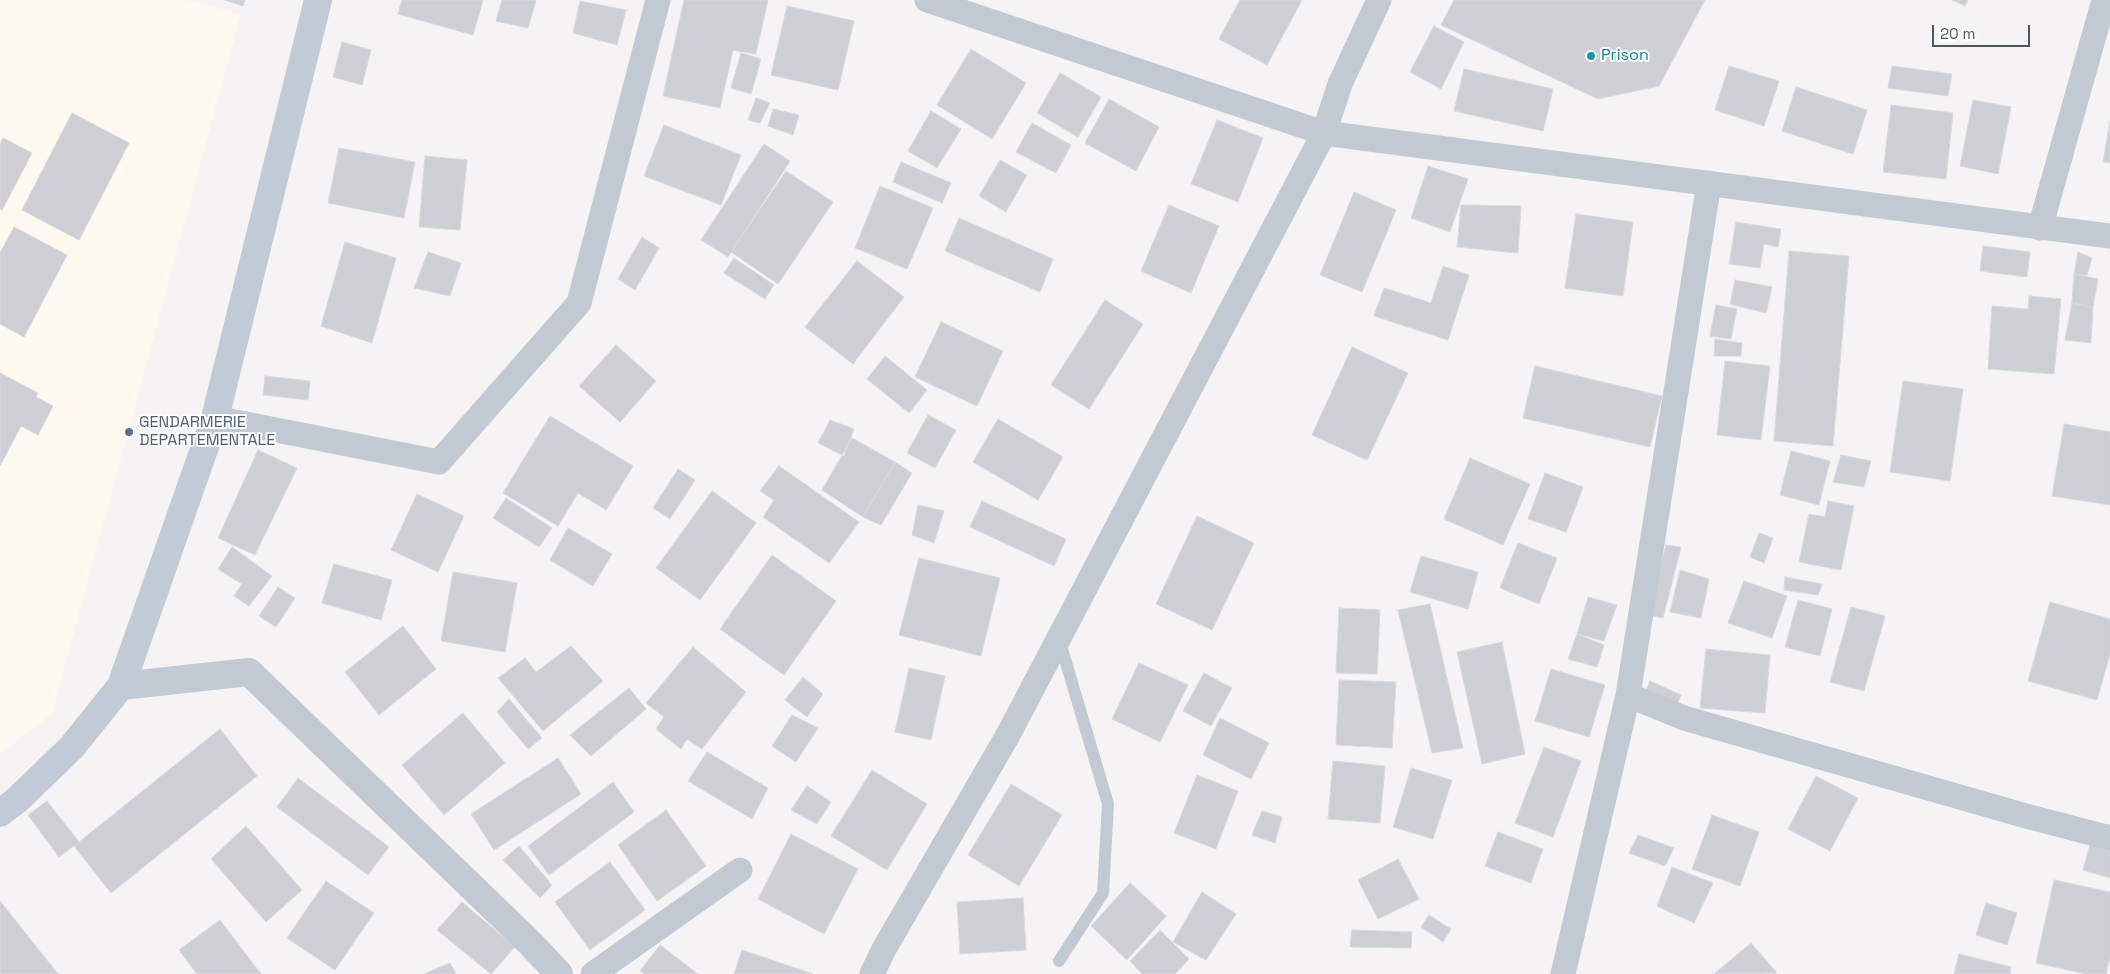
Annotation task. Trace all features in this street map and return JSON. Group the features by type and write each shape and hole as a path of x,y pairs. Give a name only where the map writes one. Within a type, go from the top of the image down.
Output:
{"main road":[{"path":"0,813 71,748 121,686 215,418 318,0"}],"street":[{"path":"215,418 439,462 579,303 658,0"},
{"path":"927,0 1324,133 2110,236"},
{"path":"872,974 884,949 1008,735 1324,133 1340,84 1379,0"},
{"path":"2040,228 2104,0"},
{"path":"1563,974 1628,695 1709,183"},
{"path":"121,686 249,672 559,974"},
{"path":"1628,695 1684,718 2026,816 2110,838"},
{"path":"593,974 740,870"}],"lane":[{"path":"1059,638 1108,804 1103,893 1059,961"}],"shaded area":[{"path":"0,0 186,0 241,14 52,714 0,754"}],"building":[{"path":"225,0 245,0 243,6"},
{"path":"402,0 483,0 473,35 398,14"},
{"path":"502,0 536,0 528,28 496,21"},
{"path":"684,0 768,0 756,54 733,50 720,108 663,96"},
{"path":"1240,0 1302,0 1267,65 1219,39"},
{"name":"Prison","path":"1454,0 1705,0 1659,86 1598,99 1441,25"},
{"path":"1952,0 1968,0 1965,6"},
{"path":"580,1 626,10 617,45 573,33"},
{"path":"787,6 854,21 838,90 771,75"},
{"path":"1434,26 1464,42 1441,89 1410,72"},
{"path":"342,42 371,50 362,85 333,77"},
{"path":"971,49 1026,83 992,139 937,105"},
{"path":"741,53 761,59 751,94 731,88"},
{"path":"1729,66 1779,81 1764,126 1715,110"},
{"path":"1892,66 1952,74 1948,96 1888,88"},
{"path":"1464,69 1553,89 1543,131 1454,111"},
{"path":"1060,73 1101,97 1078,137 1037,113"},
{"path":"1796,87 1867,110 1853,154 1782,131"},
{"path":"756,98 770,103 760,123 748,120"},
{"path":"1109,99 1159,127 1136,171 1085,143"},
{"path":"1973,100 2011,107 1998,174 1960,166"},
{"path":"1891,105 1953,113 1946,179 1883,172"},
{"path":"773,109 799,115 793,135 768,126"},
{"path":"931,111 961,129 937,168 908,151"},
{"path":"72,113 129,143 79,240 22,210"},
{"path":"1217,120 1263,138 1238,202 1191,184"},
{"path":"2110,121 2110,163 2103,162"},
{"path":"1032,123 1071,145 1056,173 1016,152"},
{"path":"664,125 741,155 721,205 644,176"},
{"path":"3,138 32,153 2,210 0,209 0,144"},
{"path":"764,144 790,161 728,257 701,240"},
{"path":"339,148 415,162 404,218 328,203"},
{"path":"425,156 467,160 460,230 419,227"},
{"path":"1000,160 1027,175 1006,212 979,196"},
{"path":"901,162 951,183 942,203 893,182"},
{"path":"1428,166 1468,179 1450,232 1411,218"},
{"path":"786,171 833,202 778,284 731,252"},
{"path":"880,186 933,208 907,269 855,248"},
{"path":"1354,192 1396,210 1362,292 1320,275"},
{"path":"1169,205 1219,226 1191,293 1141,271"},
{"path":"1461,205 1521,206 1518,253 1457,247"},
{"path":"1576,214 1633,222 1623,296 1565,288"},
{"path":"959,218 1053,259 1040,292 945,251"},
{"path":"1736,222 1781,229 1778,247 1764,244 1760,268 1729,264"},
{"path":"14,227 67,255 24,337 0,324 0,253"},
{"path":"642,237 659,248 635,290 618,279"},
{"path":"345,242 396,258 372,343 321,326"},
{"path":"1983,246 2030,252 2027,277 1980,271"},
{"path":"1789,251 1849,256 1833,446 1774,441"},
{"path":"428,252 461,263 450,296 414,288"},
{"path":"2078,252 2092,258 2087,275 2074,274"},
{"path":"734,258 774,285 765,299 724,273"},
{"path":"857,261 904,297 853,364 805,327"},
{"path":"1443,266 1469,275 1448,340 1374,316 1384,288 1431,303"},
{"path":"2074,274 2098,279 2093,307 2072,303"},
{"path":"1735,280 1772,287 1766,313 1730,304"},
{"path":"2029,296 2061,299 2054,374 1988,369 1992,306 2028,309"},
{"path":"1105,300 1143,324 1089,409 1051,385"},
{"path":"2072,303 2093,307 2091,343 2065,340"},
{"path":"1716,305 1737,309 1731,339 1710,336"},
{"path":"941,322 1003,351 977,406 915,377"},
{"path":"1715,339 1742,343 1741,356 1714,356"},
{"path":"616,345 656,381 620,422 579,386"},
{"path":"1352,347 1408,373 1367,460 1312,435"},
{"path":"885,356 927,390 909,413 867,379"},
{"path":"1725,361 1770,366 1761,440 1717,435"},
{"path":"1535,366 1662,396 1650,447 1523,418"},
{"path":"0,373 38,393 36,397 53,406 38,435 21,426 0,466"},
{"path":"265,376 310,381 308,400 263,395"},
{"path":"1903,381 1963,389 1950,481 1890,472"},
{"path":"928,415 956,430 935,468 907,453"},
{"path":"550,416 633,466 606,510 578,493 558,526 503,493"},
{"path":"998,419 1063,457 1038,500 973,462"},
{"path":"830,420 854,429 844,456 818,443"},
{"path":"2064,424 2110,432 2110,505 2052,496"},
{"path":"852,438 895,462 863,517 822,490"},
{"path":"258,450 297,468 255,555 218,538"},
{"path":"1791,451 1830,461 1819,505 1780,495"},
{"path":"1841,455 1871,461 1864,487 1833,482"},
{"path":"1470,458 1530,484 1503,545 1444,519"},
{"path":"895,462 912,473 881,525 863,517"},
{"path":"779,466 859,522 829,563 763,517 774,500 760,491"},
{"path":"678,469 695,480 670,519 653,508"},
{"path":"1545,473 1583,487 1566,532 1528,519"},
{"path":"712,491 756,523 700,600 656,568"},
{"path":"417,494 464,516 438,572 391,550"},
{"path":"506,498 552,528 539,547 493,518"},
{"path":"982,501 1066,539 1054,566 970,527"},
{"path":"1828,501 1854,506 1841,570 1799,562 1809,514 1825,517"},
{"path":"918,505 944,511 934,543 912,535"},
{"path":"1197,516 1254,543 1212,630 1156,604"},
{"path":"568,528 612,554 593,586 550,560"},
{"path":"1759,533 1773,538 1764,563 1750,557"},
{"path":"1518,543 1557,558 1539,604 1500,588"},
{"path":"1666,545 1681,547 1663,618 1648,615"},
{"path":"232,547 272,576 249,606 234,596 242,584 218,569"},
{"path":"772,555 836,601 784,675 720,629"},
{"path":"1421,556 1478,572 1468,609 1410,592"},
{"path":"919,558 1000,578 981,656 899,635"},
{"path":"334,564 392,580 381,620 322,603"},
{"path":"1680,570 1709,579 1701,618 1670,612"},
{"path":"453,572 517,583 505,652 441,641"},
{"path":"1785,577 1822,584 1818,595 1784,590"},
{"path":"1744,581 1787,596 1772,638 1728,623"},
{"path":"278,587 295,598 276,627 259,616"},
{"path":"1588,597 1617,605 1604,641 1577,634"},
{"path":"1798,600 1832,609 1820,656 1785,647"},
{"path":"2050,602 2110,619 2110,654 2097,700 2028,681"},
{"path":"1430,604 1463,748 1432,753 1398,610"},
{"path":"1851,607 1885,616 1864,691 1830,682"},
{"path":"1339,608 1380,610 1377,674 1336,673"},
{"path":"403,626 436,669 379,715 345,672"},
{"path":"1577,634 1604,645 1597,667 1568,659"},
{"path":"1502,642 1525,754 1482,764 1457,652"},
{"path":"571,646 603,681 543,731 498,678 525,658 536,672"},
{"path":"693,647 746,692 702,749 687,739 681,749 656,729 664,717 646,703"},
{"path":"1706,649 1770,655 1765,713 1700,708"},
{"path":"1139,663 1188,685 1160,742 1112,719"},
{"path":"909,668 945,676 931,740 895,732"},
{"path":"1551,669 1605,685 1589,737 1535,721"},
{"path":"1204,673 1232,688 1211,726 1183,711"},
{"path":"803,677 823,694 807,717 785,700"},
{"path":"1339,680 1396,682 1392,748 1336,745"},
{"path":"1650,681 1681,695 1676,708 1644,695"},
{"path":"629,688 646,709 591,756 570,735"},
{"path":"509,699 542,738 528,749 497,712"},
{"path":"463,713 505,763 444,815 402,765"},
{"path":"792,715 818,728 796,762 772,746"},
{"path":"1220,718 1269,743 1251,779 1203,755"},
{"path":"220,729 257,776 111,893 74,846"},
{"path":"1544,747 1581,761 1553,837 1515,823"},
{"path":"707,752 768,788 752,819 688,781"},
{"path":"558,758 581,794 494,850 471,814"},
{"path":"1333,761 1385,766 1380,823 1328,819"},
{"path":"1411,768 1452,780 1433,839 1393,827"},
{"path":"872,770 927,804 887,870 831,836"},
{"path":"1197,775 1238,791 1216,849 1174,833"},
{"path":"1816,776 1858,798 1830,851 1788,829"},
{"path":"298,778 389,847 368,875 277,807"},
{"path":"613,782 634,812 549,875 528,846"},
{"path":"1011,784 1062,815 1019,886 968,855"},
{"path":"807,786 831,802 817,824 791,810"},
{"path":"47,801 79,842 59,857 28,815"},
{"path":"666,810 706,866 657,901 618,845"},
{"path":"1262,811 1282,817 1275,843 1252,835"},
{"path":"1712,815 1759,832 1740,886 1692,869"},
{"path":"246,826 302,890 266,922 211,859"},
{"path":"1498,832 1543,849 1531,883 1485,866"},
{"path":"791,834 858,869 824,934 758,899"},
{"path":"1638,835 1674,848 1665,866 1629,853"},
{"path":"2091,841 2110,847 2110,878 2083,870"},
{"path":"519,846 552,885 540,898 503,860"},
{"path":"1398,859 1419,899 1378,919 1358,880"},
{"path":"610,862 645,910 590,950 555,902"},
{"path":"1672,867 1713,883 1694,923 1657,906"},
{"path":"2054,880 2110,892 2110,958 2106,974 2086,974 2036,963"},
{"path":"326,881 374,913 335,970 287,938"},
{"path":"1130,883 1166,916 1127,960 1091,926"},
{"path":"1202,892 1236,914 1206,960 1173,942"},
{"path":"1023,898 1026,950 960,954 957,902"},
{"path":"0,901 58,974 0,974"},
{"path":"462,902 515,947 491,974 437,930"},
{"path":"1986,903 2017,913 2007,945 1976,935"},
{"path":"1429,915 1451,929 1443,942 1421,927"},
{"path":"220,920 261,974 197,974 179,950"},
{"path":"1160,930 1189,959 1175,974 1142,974 1130,961"},
{"path":"1352,930 1412,932 1411,948 1350,947"},
{"path":"1751,943 1777,973 1715,974 1715,973"},
{"path":"660,945 698,974 645,974 640,971"},
{"path":"742,950 813,974 734,974"},
{"path":"1959,954 2011,967 2010,974 1954,974"},
{"path":"450,963 456,974 424,974"}],"place":[{"name":"Prison","path":"1591,56"},
{"name":"GENDARMERIE DEPARTEMENTALE","path":"129,432"}]}
